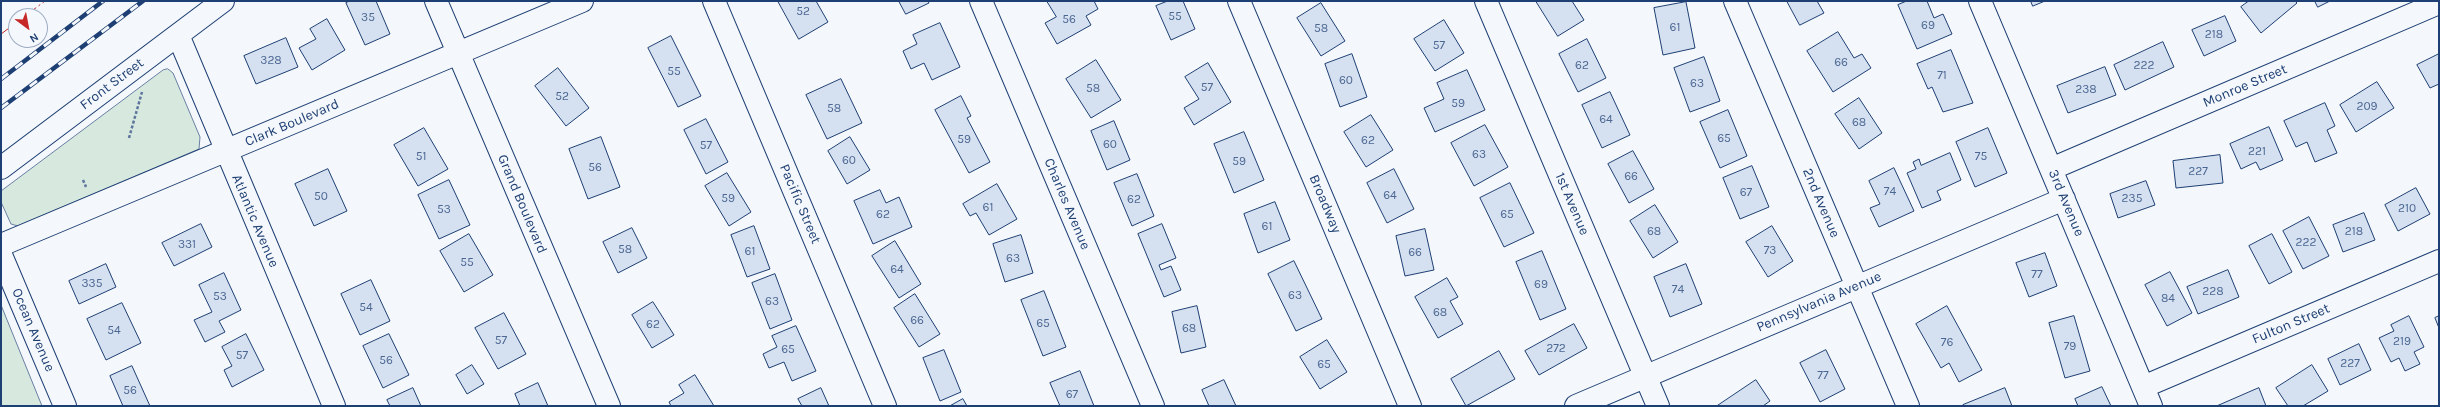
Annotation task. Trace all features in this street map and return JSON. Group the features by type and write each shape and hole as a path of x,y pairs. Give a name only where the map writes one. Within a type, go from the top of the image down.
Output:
{"street":[{"name":"Front Street","path":"1,168 223,1"},
{"name":"Grand Boulevard","path":"436,1 609,406"},
{"name":"Clark Boulevard","path":"1,244 582,1"},
{"name":"Pacific Street","path":"714,1 885,406"},
{"name":"Charles Avenue","path":"981,1 1153,406"},
{"name":"Broadway","path":"1239,1 1410,406"},
{"name":"1st Avenue","path":"1486,1 1658,406"},
{"name":"2nd Avenue","path":"1735,1 1908,406"},
{"name":"3rd Avenue","path":"1980,1 2147,396"},
{"name":"Monroe Street","path":"2051,169 2439,3"},
{"name":"Atlantic Avenue","path":"178,35 334,406"},
{"name":"Pennsylvania Avenue","path":"1576,406 2064,199"},
{"name":"Ocean Avenue","path":"1,255 66,406"},
{"name":"Fulton Street","path":"2147,396 2439,261"}],"path":[{"path":"129,138 142,92"}],"shaded area":[{"path":"168,69 173,73 200,137 199,149 18,226 11,224 1,202 1,191 163,70"},
{"path":"1,305 42,406 1,406"}],"building":[{"path":"350,1 376,1 390,34 365,45 346,3"},
{"path":"778,1 816,1 828,22 799,39"},
{"path":"899,1 928,1 929,3 906,14"},
{"path":"1047,1 1094,1 1098,9 1086,16 1091,25 1057,44 1045,23 1056,17"},
{"path":"1168,1 1183,1 1195,29 1171,40 1156,6"},
{"path":"1536,1 1572,1 1584,20 1558,36"},
{"path":"1787,1 1817,1 1824,13 1800,25"},
{"path":"1907,1 1927,1 1934,18 1943,14 1952,34 1917,49 1898,5"},
{"path":"2031,1 2045,1 2033,6"},
{"path":"2249,1 2295,1 2297,3 2261,33 2241,7"},
{"path":"2315,1 2330,1 2318,7"},
{"path":"1686,2 1695,48 1663,55 1654,8"},
{"path":"1321,3 1345,41 1321,56 1297,18"},
{"path":"2225,16 2236,41 2204,56 2192,30"},
{"path":"327,19 345,50 312,70 299,48 316,39 310,29"},
{"path":"1444,20 1464,53 1435,71 1414,39"},
{"path":"940,23 960,67 932,80 924,63 911,69 903,51 917,44 913,35"},
{"path":"1838,32 1854,58 1862,54 1871,68 1833,92 1807,51"},
{"path":"671,36 701,96 678,107 648,48"},
{"path":"286,38 298,67 256,84 244,56"},
{"path":"1587,39 1606,78 1578,92 1559,54"},
{"path":"2163,42 2174,67 2125,90 2114,65"},
{"path":"1951,50 1973,103 1943,112 1932,87 1928,89 1917,64"},
{"path":"1352,54 1367,97 1340,107 1325,64"},
{"path":"2439,54 2439,84 2430,88 2417,65"},
{"path":"1704,57 1720,101 1690,112 1674,68"},
{"path":"1096,60 1121,100 1091,118 1066,79"},
{"path":"1208,63 1231,102 1194,125 1184,108 1199,99 1185,77"},
{"path":"2105,67 2116,95 2068,113 2057,86"},
{"path":"558,68 589,108 566,126 535,86"},
{"path":"1467,70 1485,110 1435,132 1424,108 1444,99 1437,83"},
{"path":"841,79 862,123 827,139 806,95"},
{"path":"2377,82 2394,108 2356,132 2340,105"},
{"path":"1610,92 1630,135 1602,148 1582,105"},
{"path":"961,96 971,116 967,118 990,162 969,173 935,110"},
{"path":"1859,98 1882,133 1859,149 1835,114"},
{"path":"2325,103 2335,126 2327,130 2337,153 2315,162 2307,142 2296,147 2284,121"},
{"path":"1728,110 1747,156 1720,168 1700,122"},
{"path":"1371,115 1393,150 1366,167 1344,132"},
{"path":"706,119 728,162 706,174 684,130"},
{"path":"1114,121 1130,160 1107,170 1091,131"},
{"path":"1485,125 1508,167 1474,186 1451,143"},
{"path":"2269,127 2283,160 2260,170 2256,162 2241,169 2230,144"},
{"path":"424,128 448,169 418,186 394,145"},
{"path":"1988,128 2007,173 1975,187 1956,142"},
{"path":"1244,132 1264,180 1234,193 1214,144"},
{"path":"601,137 620,187 588,199 569,149"},
{"path":"850,137 870,170 847,184 828,151"},
{"path":"1633,151 1654,189 1629,203 1608,164"},
{"path":"1950,153 1961,180 1937,191 1941,200 1922,208 1907,173 1916,169 1913,162 1919,159 1921,165"},
{"path":"2220,155 2223,183 2176,188 2173,161"},
{"path":"1752,166 1769,207 1740,219 1723,178"},
{"path":"1894,168 1914,211 1879,227 1870,208 1880,204 1869,181"},
{"path":"328,169 347,211 314,226 295,184"},
{"path":"1394,169 1414,209 1387,223 1367,183"},
{"path":"727,173 751,212 729,226 705,186"},
{"path":"1137,174 1154,216 1132,226 1114,183"},
{"path":"449,180 470,225 439,239 418,195"},
{"path":"2146,181 2155,205 2118,218 2110,194"},
{"path":"1510,183 1534,233 1504,247 1480,198"},
{"path":"997,184 1017,219 989,235 976,213 970,216 963,204"},
{"path":"2416,188 2430,214 2398,231 2385,205"},
{"path":"880,190 886,203 899,197 912,227 873,244 854,201"},
{"path":"1275,202 1290,240 1258,253 1244,214"},
{"path":"1655,205 1678,242 1653,258 1630,221"},
{"path":"2364,213 2375,240 2343,252 2333,225"},
{"path":"2309,217 2329,256 2303,269 2283,231"},
{"path":"201,224 212,247 174,266 162,243"},
{"path":"1162,224 1176,258 1159,265 1161,270 1171,266 1181,290 1164,297 1138,234"},
{"path":"754,226 770,269 747,277 731,235"},
{"path":"1772,226 1793,261 1768,277 1746,242"},
{"path":"632,228 647,258 618,273 603,242"},
{"path":"1425,229 1434,270 1405,276 1396,236"},
{"path":"469,234 493,275 464,292 440,251"},
{"path":"2272,234 2292,272 2269,284 2249,246"},
{"path":"1021,235 1033,273 1005,282 993,244"},
{"path":"895,241 921,284 899,298 872,256"},
{"path":"1542,251 1566,309 1540,320 1516,262"},
{"path":"2045,253 2057,286 2029,297 2016,263"},
{"path":"1294,261 1322,319 1296,331 1268,274"},
{"path":"106,264 116,287 79,304 69,281"},
{"path":"1686,264 1702,304 1670,317 1654,277"},
{"path":"2228,270 2239,297 2198,314 2187,287"},
{"path":"2170,272 2192,313 2167,326 2145,285"},
{"path":"224,273 241,310 219,321 225,332 205,342 194,320 212,312 199,285"},
{"path":"775,274 792,320 770,329 752,283"},
{"path":"1447,278 1458,297 1450,301 1463,324 1438,338 1415,297"},
{"path":"371,280 390,321 360,335 341,294"},
{"path":"1044,291 1066,347 1043,356 1021,300"},
{"path":"915,294 940,334 919,347 894,308"},
{"path":"653,302 674,335 652,348 632,315"},
{"path":"122,303 141,343 106,360 87,319"},
{"path":"1197,306 1206,347 1181,353 1172,312"},
{"path":"1947,306 1982,370 1959,382 1949,363 1941,368 1916,324"},
{"path":"504,313 526,354 498,369 475,328"},
{"path":"2074,316 2090,371 2065,378 2049,323"},
{"path":"2409,316 2424,347 2414,352 2420,364 2405,371 2399,358 2391,362 2379,338 2394,331 2391,325"},
{"path":"2439,316 2439,328 2435,318"},
{"path":"1574,324 1587,348 1539,375 1525,351"},
{"path":"796,326 816,371 792,381 784,362 769,368 763,354 777,347 772,336"},
{"path":"246,334 264,370 232,387 224,370 232,366 222,347"},
{"path":"389,334 409,375 383,388 363,346"},
{"path":"1327,340 1347,372 1320,389 1300,357"},
{"path":"2359,344 2371,370 2340,385 2328,359"},
{"path":"944,350 961,392 940,401 923,358"},
{"path":"1826,350 1845,389 1820,402 1800,363"},
{"path":"1499,351 1515,379 1466,406 1451,379"},
{"path":"472,365 484,384 467,394 456,375"},
{"path":"2312,365 2328,391 2303,406 2288,406 2276,388"},
{"path":"132,366 150,406 123,406 110,376"},
{"path":"1080,371 1094,406 1060,406 1050,383"},
{"path":"695,375 714,406 671,406 669,402 684,393 679,385"},
{"path":"1224,380 1236,406 1209,406 1202,390"},
{"path":"1756,380 1770,401 1763,406 1717,406"},
{"path":"538,383 548,406 520,406 515,394"},
{"path":"2102,387 2111,406 2078,406 2075,399"},
{"path":"413,388 421,406 390,406 387,400"},
{"path":"821,388 829,406 802,406 798,399"},
{"path":"2005,388 2012,406 1963,406 1963,405"},
{"path":"2259,388 2266,406 2217,406"},
{"path":"963,399 967,406 950,406"}],"railway":[{"path":"1,79 103,1"},
{"path":"1,108 143,1"}],"power":[{"path":"36,8 45,1"},
{"path":"1,34 8,29"}]}
